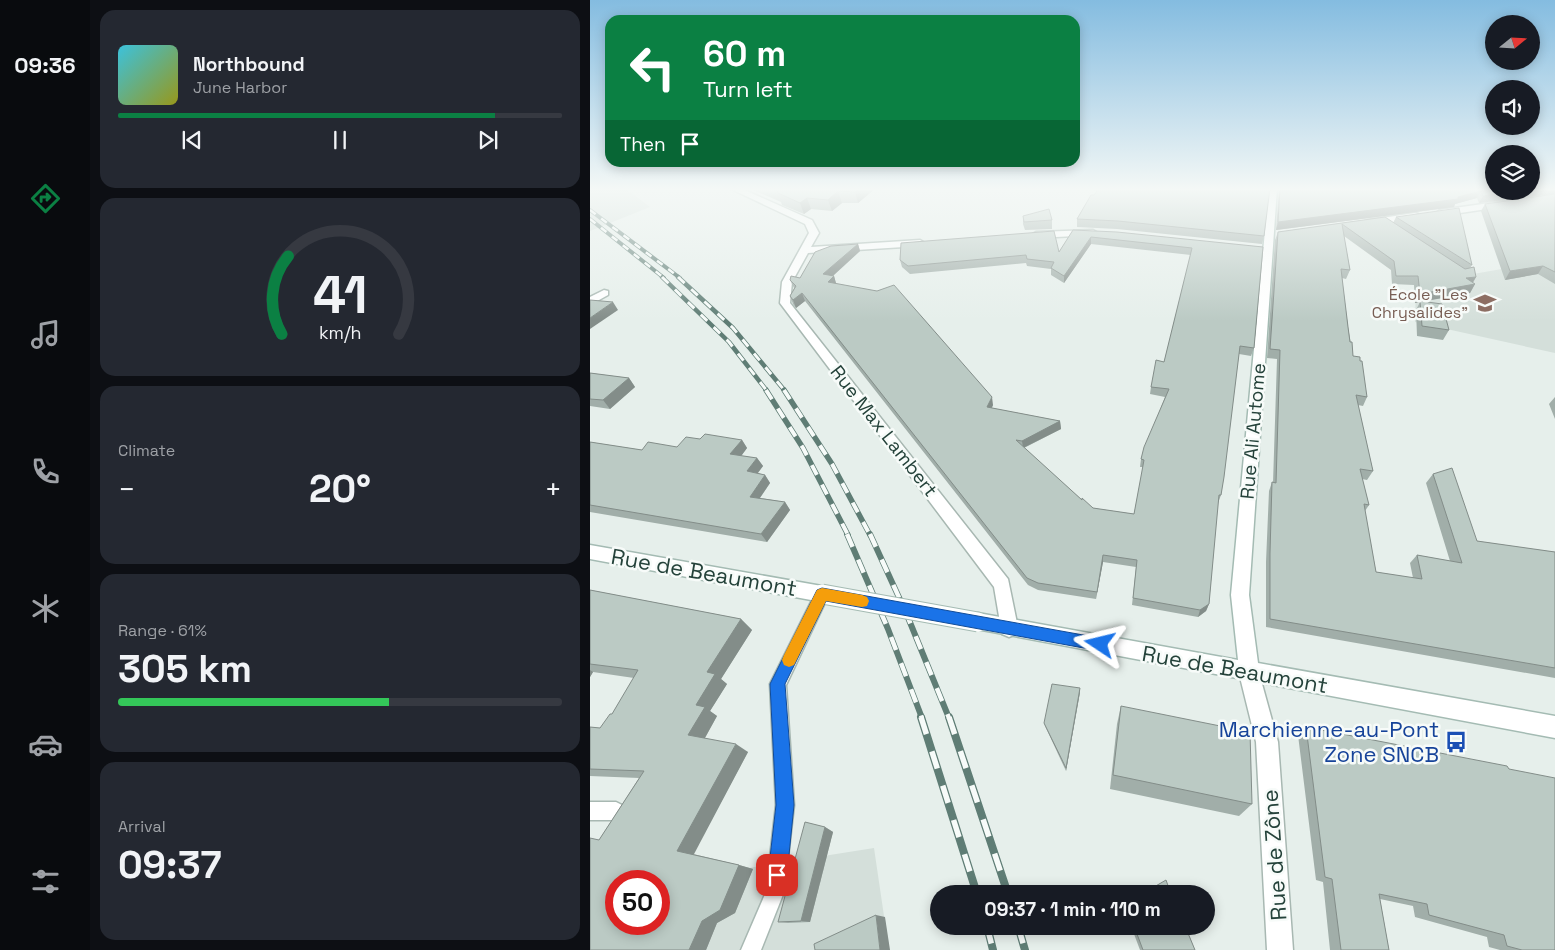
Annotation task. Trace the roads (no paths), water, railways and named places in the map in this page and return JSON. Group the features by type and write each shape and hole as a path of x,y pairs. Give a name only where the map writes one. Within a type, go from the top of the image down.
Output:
{"street":[{"name":"Rue Max Lambert","path":"814,232 788,282 785,303 1002,584 1009,628"},
{"name":"Rue Ali Autome","path":"1249,673 1240,595 1270,232"},
{"path":"1023,235 1100,233"},
{"path":"805,250 934,242"},
{"path":"590,302 604,293"},
{"name":"Rue de Beaumont","path":"590,552 1555,728"},
{"name":"Rue de Zône","path":"1249,673 1267,742 1280,950"}],"lane":[{"path":"751,950 775,892 785,805 778,684 822,594"},
{"path":"590,811 616,811"}],"railway":[{"path":"607,232 664,278"},
{"path":"620,232 680,278"},
{"path":"662,277 729,342 767,391"},
{"path":"678,277 733,328 785,391"},
{"path":"766,390 803,448 848,535"},
{"path":"784,390 832,464 870,535"},
{"path":"847,534 888,629 922,718"},
{"path":"870,534 907,615 949,718"},
{"path":"921,717 974,885"},
{"path":"949,717 1005,885"},
{"path":"989,935 993,950"},
{"path":"1021,935 1025,950"}],"place":[{"name":"École \"Les Chrysalides\"","path":"1485,303"},
{"name":"Marchienne-au-Pont Zone SNCB","path":"1456,742"}]}
